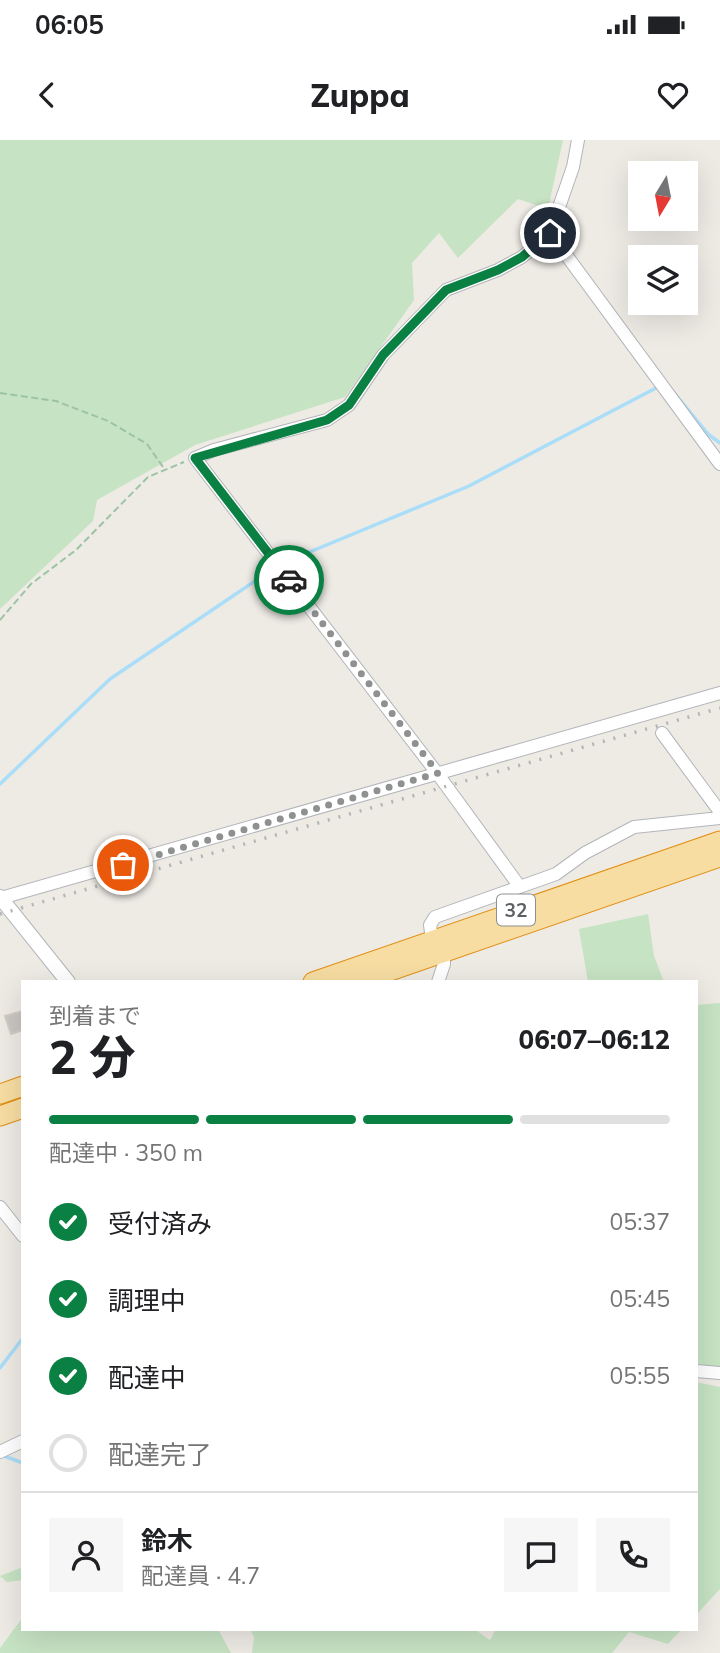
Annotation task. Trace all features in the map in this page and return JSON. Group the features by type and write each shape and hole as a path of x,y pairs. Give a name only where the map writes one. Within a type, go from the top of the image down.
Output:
{"highway":[{"name":"32","path":"362,980 438,946 720,841"},
{"name":"32","path":"320,980 438,946 720,857"},
{"path":"0,1094 21,1087"},
{"path":"0,1116 21,1109"}],"street":[{"path":"520,887 438,773 195,458 327,420 349,405 383,355 446,290 498,270 522,257 550,233 573,167 578,140"},
{"path":"550,233 720,464"},
{"path":"66,980 1,898 720,693"},
{"path":"663,733 720,812"},
{"path":"439,980 444,964 430,925 435,918 556,874 585,853 635,827 720,818"},
{"path":"0,1207 21,1233"},
{"path":"698,1371 720,1374"},
{"path":"0,1452 21,1442"}],"path":[{"path":"0,393 55,401 108,421 147,444 164,468"},
{"path":"0,620 31,584 76,550 148,477 164,468 195,458"}],"green space":[{"path":"0,140 563,140 548,209 518,199 458,258 439,233 412,263 414,300 345,397 195,445 97,500 93,521 0,609"},
{"path":"648,914 654,956 663,980 588,980 579,929"},
{"path":"720,1003 720,1369 698,1367 698,1005"},
{"path":"698,1382 720,1387 720,1589 698,1613"},
{"path":"21,1568 21,1580 7,1582 0,1576"},
{"path":"21,1620 21,1631 219,1631 231,1653 0,1653 0,1648"},
{"path":"251,1631 477,1631 490,1640 495,1631 680,1631 668,1644 629,1632 612,1653 252,1653 254,1637"}],"building":[{"path":"21,1012 21,1031 11,1034 5,1016"}],"waterway":[{"path":"283,563 469,486 656,388"},
{"path":"671,389 709,435 720,443"},
{"path":"0,784 110,679 273,569"},
{"path":"0,1368 21,1341"},
{"path":"4,1456 21,1462"}],"railway":[{"path":"0,914 720,708"}],"way so far":[{"path":"123,865 438,773 289,580"}],"route":[{"path":"289,580 195,458 214,450 327,420 338,414 349,405 383,355 407,327 446,290 463,281 498,270 522,257 550,233"}]}
